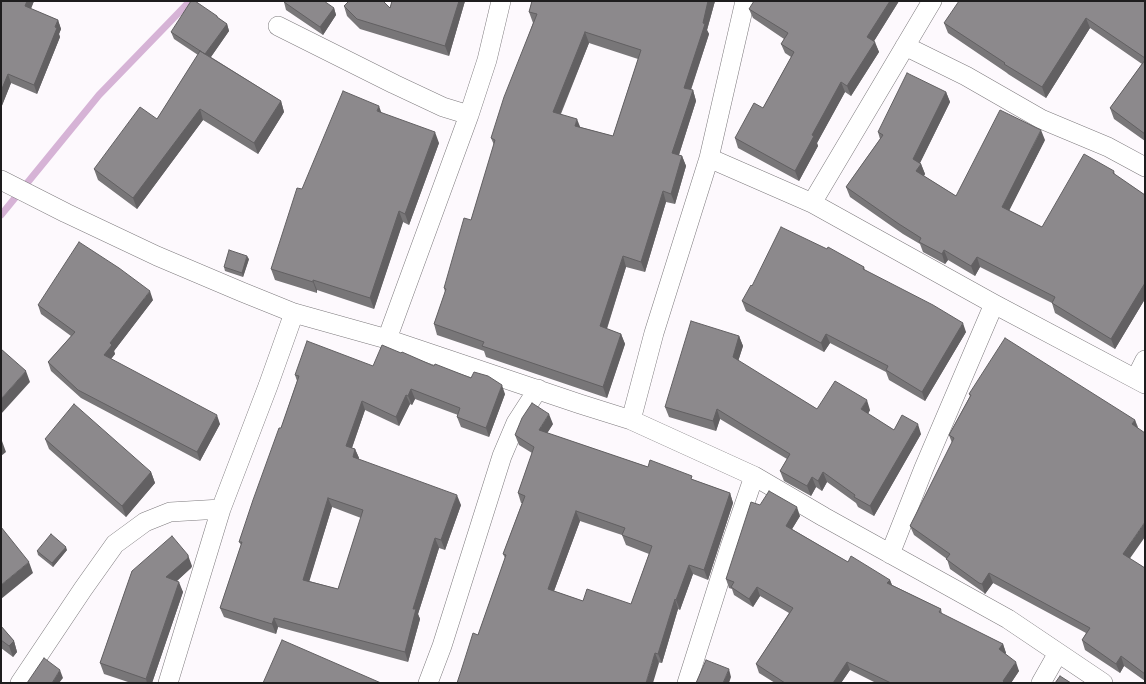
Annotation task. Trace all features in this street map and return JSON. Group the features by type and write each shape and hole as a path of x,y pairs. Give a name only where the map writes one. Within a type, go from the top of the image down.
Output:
{"street":[{"path":"387,339 469,114 487,60 501,1"},
{"path":"631,420 654,333 709,158 745,1"},
{"path":"812,203 932,1"},
{"path":"278,26 443,107 469,114"},
{"path":"905,46 966,76 1041,119 1108,147 1145,166"},
{"path":"709,158 812,203 994,304 1140,381 1145,360"},
{"path":"1,180 157,256 294,313 387,339 631,420 754,476 890,554 1008,619 1103,683"},
{"path":"890,554 924,468 994,304"},
{"path":"168,683 221,509 294,313"},
{"path":"428,683 442,646 502,456 516,423 538,389"},
{"path":"687,683 754,476"},
{"path":"20,683 115,544 145,522 170,512 221,509"},
{"path":"1041,683 1058,653"}],"building":[{"path":"1,1 27,1 25,6 58,20 55,27 57,28 34,85 8,74 1,91"},
{"path":"191,1 195,1 227,24 205,54 171,32"},
{"path":"284,1 324,1 334,8 320,27"},
{"path":"349,1 383,1 390,8 392,1 459,1 445,46 357,19 344,6"},
{"path":"532,1 708,1 703,23 705,24 684,88 693,90 672,153 682,156 671,194 663,191 641,262 623,256 600,326 621,334 603,387 482,346 484,342 434,324 446,289 444,288 464,218 471,220 495,140 491,138 504,97 537,14 529,12","holes":["585,32 641,50 613,136 575,126 577,119 553,112"]},
{"path":"754,1 890,1 867,37 875,42 847,86 841,82 812,135 814,136 795,171 735,138 754,103 763,108 794,52 781,44 788,33 749,9"},
{"path":"959,1 1145,1 1145,58 1086,18 1042,87 1004,64 1005,63 944,23"},
{"path":"200,51 281,101 254,143 200,109 133,198 94,169 140,107 157,119"},
{"path":"1145,60 1145,134 1110,108"},
{"path":"907,73 946,92 913,159 921,164 916,171 956,196 1000,110 1041,130 1002,207 1042,227 1084,154 1114,171 1113,173 1145,195 1145,283 1111,339 1052,303 1055,297 977,257 971,266 944,250 942,254 919,242 921,238 846,187 883,135 878,132"},
{"path":"343,91 379,106 377,111 435,132 405,214 399,211 370,298 313,280 313,282 271,269 297,188 302,189"},
{"path":"781,227 827,249 828,247 864,267 863,269 933,305 963,323 922,392 886,370 888,366 826,334 821,343 742,301 751,285 752,286"},
{"path":"79,242 119,268 150,291 110,343 112,345 104,355 217,415 197,452 78,390 48,362 75,332 38,305"},
{"path":"229,250 247,256 242,273 224,267"},
{"path":"691,321 739,336 733,357 817,409 835,381 867,400 861,409 894,430 902,415 918,424 870,506 854,497 855,495 823,472 818,481 812,477 807,486 780,471 790,454 717,409 713,421 665,407"},
{"path":"1005,338 1135,420 1132,424 1145,433 1145,522 1123,554 1145,568 1145,674 1121,656 1116,664 1082,640 1090,628 989,573 982,584 979,583 946,559 950,554 910,526 954,438 949,435 971,395 969,394"},
{"path":"307,341 373,366 382,345 434,366 435,364 471,378 474,372 488,376 502,385 486,428 457,417 460,408 411,389 408,396 406,395 396,417 362,401 346,446 355,449 353,457 457,495 441,540 435,538 413,609 416,609 405,652 274,618 272,624 220,608 242,542 239,542 253,500 279,428 281,428 299,376 295,375","holes":["328,498 363,510 338,589 303,580"]},
{"path":"1,349 26,371 1,399"},
{"path":"532,403 549,414 539,430 648,467 650,460 692,476 691,479 730,493 704,570 689,565 676,600 675,599 658,654 655,653 646,683 457,683 473,633 478,635 506,555 503,554 525,496 518,493 534,447 515,435 522,418","holes":["576,511 625,528 622,535 652,546 631,604 587,589 583,601 548,589"]},
{"path":"74,404 151,472 122,506 45,439"},
{"path":"769,491 797,507 786,526 848,562 851,556 890,580 887,583 941,609 939,612 1003,644 999,649 1016,662 1003,681 1005,683 891,683 847,662 833,683 785,683 756,664 793,608 757,587 749,599 731,587 734,582 726,579 751,502 760,505"},
{"path":"1,527 29,562 1,585"},
{"path":"51,534 66,547 52,563 37,551"},
{"path":"172,536 188,555 188,558 166,577 179,582 146,679 100,663 132,571"},
{"path":"1,626 14,641 9,646 1,640"},
{"path":"282,640 381,683 263,683"},
{"path":"44,658 60,670 52,683 27,683"},
{"path":"706,660 729,669 723,683 696,683"},
{"path":"1060,676 1071,683 1055,683"}],"waterway":[{"path":"1,215 99,95 190,1"}]}
